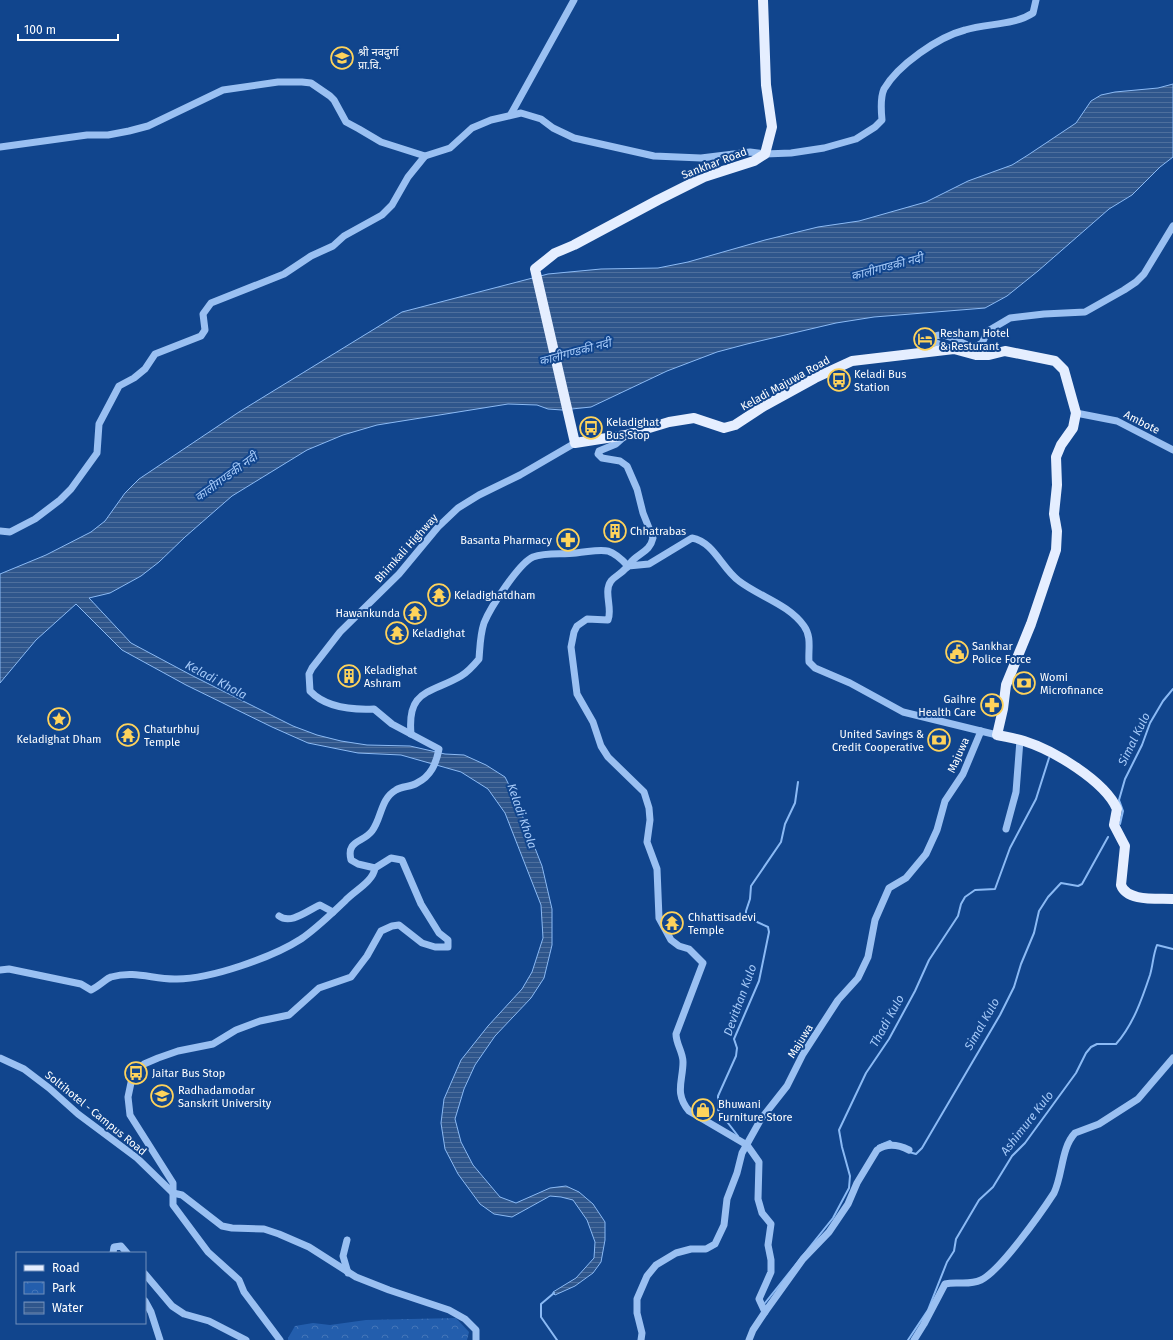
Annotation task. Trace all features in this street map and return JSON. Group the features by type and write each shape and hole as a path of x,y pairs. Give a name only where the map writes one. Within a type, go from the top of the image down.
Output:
{"main road":[{"path":"763,0 766,85 772,127 765,154"},
{"name":"Sankhar Road","path":"575,443 535,269 555,253 574,245 704,177 754,161 765,154"},
{"name":"Keladi Majuwa Road","path":"575,443 626,435 669,422 694,418 724,428 735,425 764,406 815,378 852,361 954,350 976,355 989,355 1005,351 1055,362 1064,370 1076,413"},
{"path":"1076,413 1073,428 1061,445 1056,457 1057,485 1054,514 1057,531 1056,550 1032,624 1006,685 1003,709 997,735 1020,740 1039,747 1074,767 1100,786 1115,803 1118,813 1114,825 1125,846 1120,885 1122,890 1128,894 1138,896 1173,898"}],"street":[{"path":"511,114 574,0"},
{"path":"0,531 10,532 35,519 65,496 97,453 99,424 119,386 134,378 160,351 169,350 178,344 201,336 205,330 203,314 211,304 284,274 311,256 333,246 344,236 382,215 392,204 408,177 425,156 450,148 472,128 490,120 521,112 541,119 553,128 574,138 654,156 701,158 750,152 765,154 791,153 824,148 856,139 876,127 882,120 881,107 884,90 912,58 942,39 965,30 1024,18 1033,13 1036,0"},
{"path":"0,147 87,135 129,131 148,126 222,90 278,82 302,82 310,83 330,96 346,122 359,130 381,142 425,156"},
{"path":"954,350 931,341 931,339 937,336 950,336 964,344 975,347 982,343 988,331 1010,318 1044,314 1077,313 1098,306 1110,296 1136,282 1144,274 1167,233 1173,226"},
{"name":"Ambote","path":"1076,413 1117,421 1173,450"},
{"path":"626,435 616,444 599,451 598,454 602,458 620,460 627,466 637,489 643,513 653,538 649,547 644,553 632,560 628,566 610,582 608,594 610,614 608,620 588,619 577,626 574,632 570,647 577,694 593,722 601,746 608,757 644,792 649,808 650,820 647,842 657,869 658,918 671,940 679,946 689,949 703,963 676,1034 677,1044 683,1061 680,1085 682,1103 689,1111 747,1145 759,1162 758,1199 762,1213 771,1224 768,1245 771,1260 771,1272 759,1299 764,1310"},
{"name":"Bhimkali Highway","path":"375,868 358,864 351,860 349,852 352,846 372,832 384,803 396,790 417,783 434,768 439,750 383,718 374,709 358,710 325,703 310,691 309,674 340,632 399,574 438,527 458,508 479,495 520,475 575,443"},
{"path":"628,566 648,564 686,540 692,538 699,539 738,580 791,613 804,627 809,637 809,662 815,668 850,683 902,712 997,735"},
{"path":"411,734 411,711 416,699 431,689 462,675 479,659 480,637 484,622 492,607 513,576 532,558 545,554 570,554 605,550 613,551 628,566"},
{"name":"Majuwa","path":"641,1340 642,1333 637,1313 637,1299 647,1276 656,1265 676,1253 691,1249 706,1249 715,1244 724,1225 727,1199 737,1173 742,1153 760,1119 787,1086 803,1054 838,1000 858,978 868,957 875,920 889,888 906,878 926,854 937,830 940,813 945,801 963,774 981,731"},
{"path":"1006,829 1016,792 1020,740"},
{"path":"0,970 8,969 81,984 91,990 100,987 109,977 138,974 177,980 215,974 276,952 301,939 369,880 373,875 375,868 391,858 402,860 421,904 439,933 448,940 448,947 435,947 422,943 404,927 399,925 388,927 381,931 367,956 351,977 319,988 289,1015 260,1020 236,1030 213,1044 178,1051 144,1064 132,1078 128,1092 130,1114 173,1183 173,1205 208,1252 239,1280 244,1292 280,1340"},
{"path":"279,916 283,919 293,918 320,905 333,912"},
{"name":"Soltihotel - Campus Road","path":"0,1058 24,1070 49,1088 78,1114 137,1158 173,1193"},
{"path":"914,1340 945,1284 952,1282 963,1285 982,1280 992,1273 1002,1262 1054,1193 1058,1183 1066,1148 1075,1133 1099,1124 1138,1099 1173,1058"},
{"path":"749,1340 764,1310 803,1259 829,1232 848,1204 857,1184 877,1150 882,1147 899,1145 909,1150"},
{"path":"173,1193 182,1195 222,1226 232,1228 264,1229 279,1234 309,1247 348,1272 389,1290 433,1304 460,1316 466,1319 476,1330 476,1340"},
{"path":"347,1240 343,1256 348,1272"},
{"path":"113,1252 114,1247 118,1245 126,1252"},
{"path":"146,1275 172,1306 184,1314 202,1320 210,1320 246,1340"},
{"path":"146,1303 151,1312 160,1340"}],"green space":[{"path":"456,1318 469,1332 467,1340 288,1340 295,1326 313,1323 330,1325 366,1320"}],"water":[{"name":"कालीगण्डकी नदी","path":"1173,84 1173,157 1160,167 1132,195 1109,209 1007,296 985,308 874,317 836,323 747,344 717,352 667,371 591,407 562,410 548,409 537,405 508,404 377,425 343,435 307,450 232,496 159,562 141,576 110,593 89,598 131,643 293,726 317,735 341,741 367,745 410,746 445,754 464,755 486,765 505,777 515,797 542,866 552,909 552,945 544,978 531,998 495,1036 475,1065 464,1089 455,1119 461,1142 473,1165 500,1197 516,1203 550,1188 566,1186 579,1192 593,1204 605,1222 605,1240 601,1262 593,1273 575,1286 555,1295 553,1292 576,1278 594,1258 595,1242 587,1220 573,1200 550,1196 512,1217 494,1214 480,1204 458,1174 445,1149 441,1123 444,1099 461,1060 488,1026 522,989 532,972 543,938 541,905 505,813 488,789 461,772 401,755 358,753 308,743 272,727 186,685 122,650 76,604 36,640 0,683 0,574 46,555 91,532 105,521 125,493 139,479 239,412 402,312 548,274 601,269 658,268 688,262 765,240 818,227 859,221 926,202 968,181 1012,165 1076,123 1091,101 1101,95 1115,92 1158,88"}],"waterway":[{"name":"Simal Kulo","path":"1120,824 1123,811 1119,800 1125,779 1142,745 1150,723 1163,701 1173,689"},
{"name":"Thadi Kulo","path":"765,1303 833,1218 849,1188 850,1176 839,1130 866,1073 889,1039 915,991 929,960 958,916 961,904 965,897 975,890 995,889 1010,848 1036,799 1049,758"},
{"name":"Devithan Kulo","path":"738,1136 718,1110 718,1096 736,1056 737,1048 734,1039 759,981 769,932 768,927 746,917 746,911 750,899 751,886 781,842 785,824 795,803 798,782"},
{"name":"Simal Kulo","path":"909,1152 916,1154 922,1148 1000,1015 1014,987 1021,964 1034,933 1039,911 1048,897 1061,883 1078,886 1082,884 1108,837"},
{"name":"Ashimure Kulo","path":"908,1340 928,1310 947,1262 954,1251 956,1239 979,1200 993,1187 1012,1156 1025,1143 1076,1073 1086,1053 1091,1047 1097,1044 1116,1044 1122,1037 1132,1020 1144,993 1157,945 1173,949"},
{"name":"Simal Kulo","path":"878,1146 890,1141 892,1143"},
{"name":"Keladi Khola","path":"554,1293 541,1304 541,1317 557,1340"}],"place":[{"name":"श्री नवदुर्गा प्रा.वि.","path":"342,58"},
{"name":"Resham Hotel & Resturant","path":"925,339"},
{"name":"Keladi Bus Station","path":"839,380"},
{"name":"Keladighat Bus Stop","path":"591,428"},
{"name":"Chhatrabas","path":"615,531"},
{"name":"Basanta Pharmacy","path":"568,540"},
{"name":"Keladighatdham","path":"439,595"},
{"name":"Hawankunda","path":"415,613"},
{"name":"Keladighat","path":"397,633"},
{"name":"Sankhar Police Force","path":"957,652"},
{"name":"Keladighat Ashram","path":"349,676"},
{"name":"Womi Microfinance","path":"1024,683"},
{"name":"Gaihre Health Care","path":"992,705"},
{"name":"Keladighat Dham","path":"59,719"},
{"name":"Chaturbhuj Temple","path":"128,735"},
{"name":"United Savings & Credit Cooperative","path":"939,740"},
{"name":"Chhattisadevi Temple","path":"672,923"},
{"name":"Jaitar Bus Stop","path":"136,1073"},
{"name":"Radhadamodar Sanskrit University","path":"162,1096"},
{"name":"Bhuwani Furniture Store","path":"703,1110"}]}
